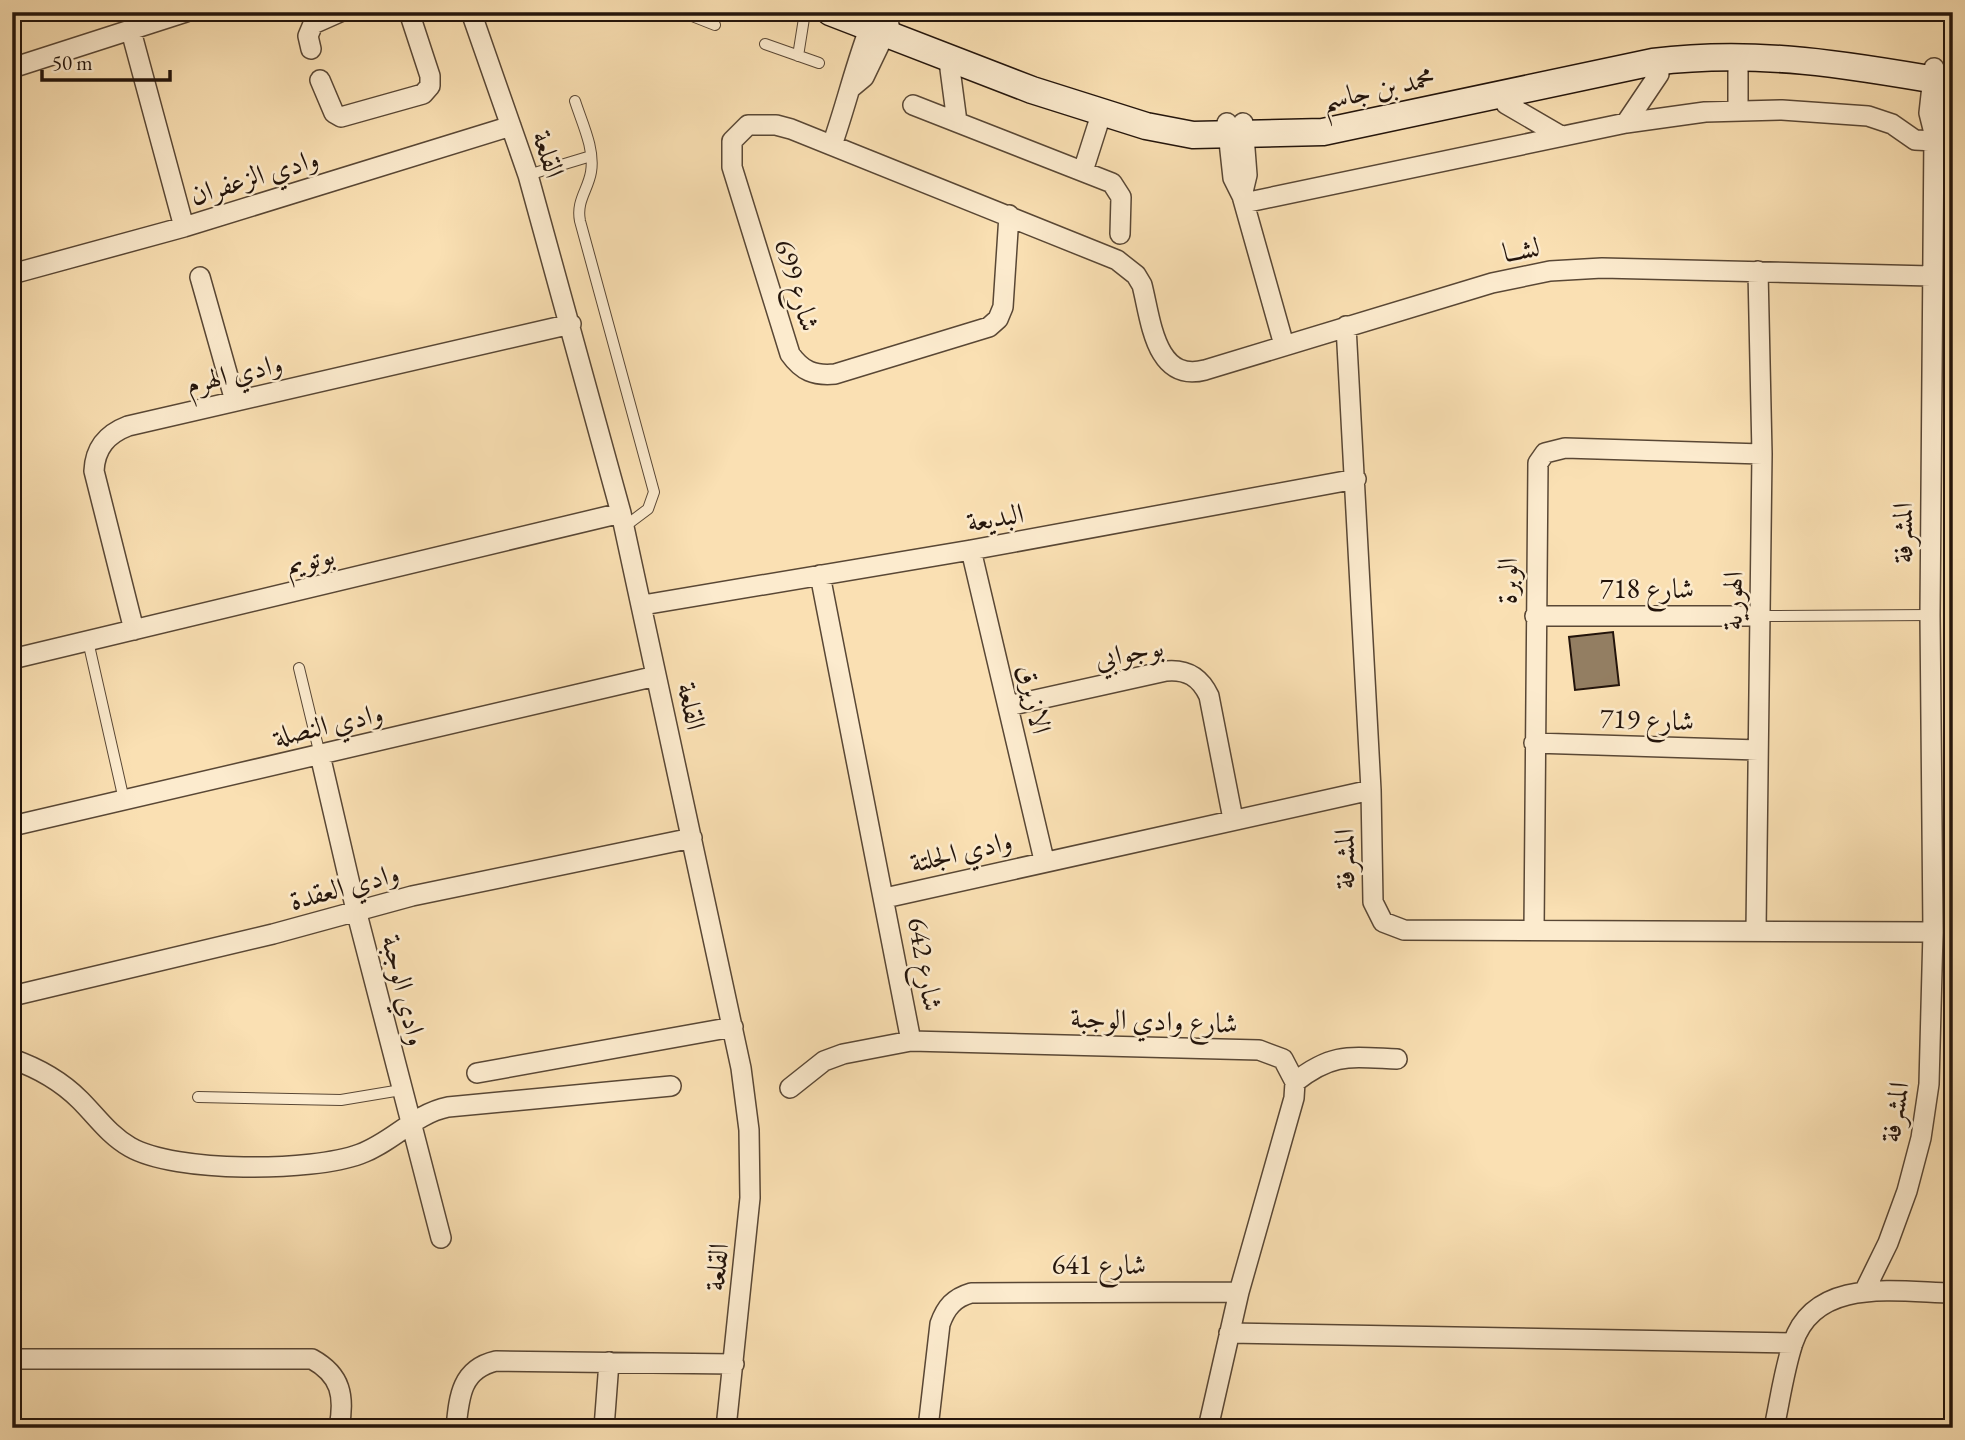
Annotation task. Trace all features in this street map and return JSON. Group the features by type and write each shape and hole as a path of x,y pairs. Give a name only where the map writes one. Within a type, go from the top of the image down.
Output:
{"street":[{"path":"12,68 186,12"},
{"path":"312,49 308,36 313,24 340,12"},
{"path":"320,80 334,113 341,117 423,94 430,86 430,76 409,12"},
{"name":"القلعة","path":"471,12 528,175 623,520 733,1027 748,1119 750,1187 726,1428"},
{"name":"محمد بن جاسم","path":"810,13 875,23 1099,103 1173,120 1301,135 1343,129 1680,58 1778,56 1945,76"},
{"path":"832,145 852,87 853,70 875,23"},
{"name":"محمد بن جاسم","path":"875,23 943,61 1175,132 1345,118 1623,59 1703,49 1815,50 1945,76"},
{"path":"131,31 184,227"},
{"path":"943,61 957,122"},
{"path":"943,61 1019,98 1098,124 1154,139 1175,132"},
{"path":"1738,67 1738,110"},
{"path":"1301,135 1337,141 1659,74 1738,67 1793,69 1852,78 1868,76 1882,70"},
{"path":"1626,122 1659,74"},
{"name":"المشرفة","path":"1864,1292 1902,1204 1921,1138 1929,1084 1933,932 1931,276 1940,139 1929,113 1945,76"},
{"path":"1506,104 1561,136"},
{"path":"914,105 1112,183 1118,189 1122,205 1120,234"},
{"path":"1243,199 1626,122 1738,110 1823,111 1868,116 1892,124 1915,140 1940,139"},
{"name":"شارع 699","path":"1009,215 1003,307 989,327 835,374 808,372 797,365 790,354 730,153 732,141 738,131 759,123 783,127 1009,215 1128,267 1142,285 1159,347 1172,367 1194,373 1284,345"},
{"path":"1083,171 1098,124"},
{"name":"وادي الزعفران","path":"12,274 184,227 511,126"},
{"path":"1236,129 1233,178 1243,199 1284,345"},
{"name":"لشــا","path":"1284,345 1492,283 1550,271 1602,268 1931,276"},
{"name":"الهورية","path":"1756,931 1762,454 1758,271"},
{"path":"200,276 235,401"},
{"name":"وادي الهرم","path":"134,630 95,481 97,451 118,430 571,324"},
{"name":"المشرفة","path":"1346,326 1371,790 1373,902 1383,922 1404,930 1933,932"},
{"name":"الوبرة","path":"1534,930 1535,475 1538,463 1545,453 1565,447 1762,454"},
{"name":"البديعة","path":"643,605 971,550 1356,479"},
{"name":"بوتويم","path":"12,659 623,520"},
{"name":"الازيرق","path":"971,550 1044,860"},
{"name":"وادي الجلتة","path":"820,575 885,898 1044,860 1371,790"},
{"name":"شارع 718","path":"1535,616 1760,616"},
{"name":"بوجوابي","path":"1007,706 1166,671 1188,672 1197,678 1209,696 1233,819"},
{"name":"وادي النصلة","path":"12,826 656,676"},
{"name":"شارع 719","path":"1534,743 1758,750"},
{"name":"وادي الوجبة","path":"320,754 356,910 440,1238"},
{"name":"وادي العقدة","path":"12,996 274,934 356,910 692,838"},
{"name":"شارع 642","path":"885,898 911,1041"},
{"path":"477,1073 733,1027"},
{"name":"شارع وادي الوجبة","path":"790,1088 824,1061 843,1054 911,1041 1259,1050 1283,1059 1295,1082"},
{"path":"1208,1428 1239,1292 1294,1098 1295,1082 1315,1066 1340,1057 1397,1059"},
{"path":"12,1059 56,1079 105,1129 131,1148 177,1163 323,1163 376,1147 422,1115 448,1107 671,1086"},
{"name":"شارع 641","path":"928,1428 940,1324 944,1313 960,1296 971,1293 1239,1292"},
{"path":"1774,1428 1793,1343 1802,1322 1820,1305 1840,1295 1864,1292 1953,1293"},
{"path":"1229,1333 1793,1343"},
{"path":"12,1359 312,1359 327,1368 338,1381 343,1398 339,1428"},
{"path":"604,1428 609,1362"},
{"path":"456,1428 464,1381 486,1363 734,1364"}],"lane":[{"path":"682,12 715,25"},
{"path":"798,56 810,13"},
{"path":"765,44 819,63"},
{"path":"575,101 591,156 591,175 579,205 580,221 654,492 648,509 623,520"},
{"path":"528,175 591,156"},
{"path":"1760,616 1930,615"},
{"path":"88,641 124,800"},
{"path":"299,668 320,754"},
{"path":"198,1097 341,1100 401,1090"}],"building":[{"path":"1613,632 1619,685 1575,690 1569,637"}]}
